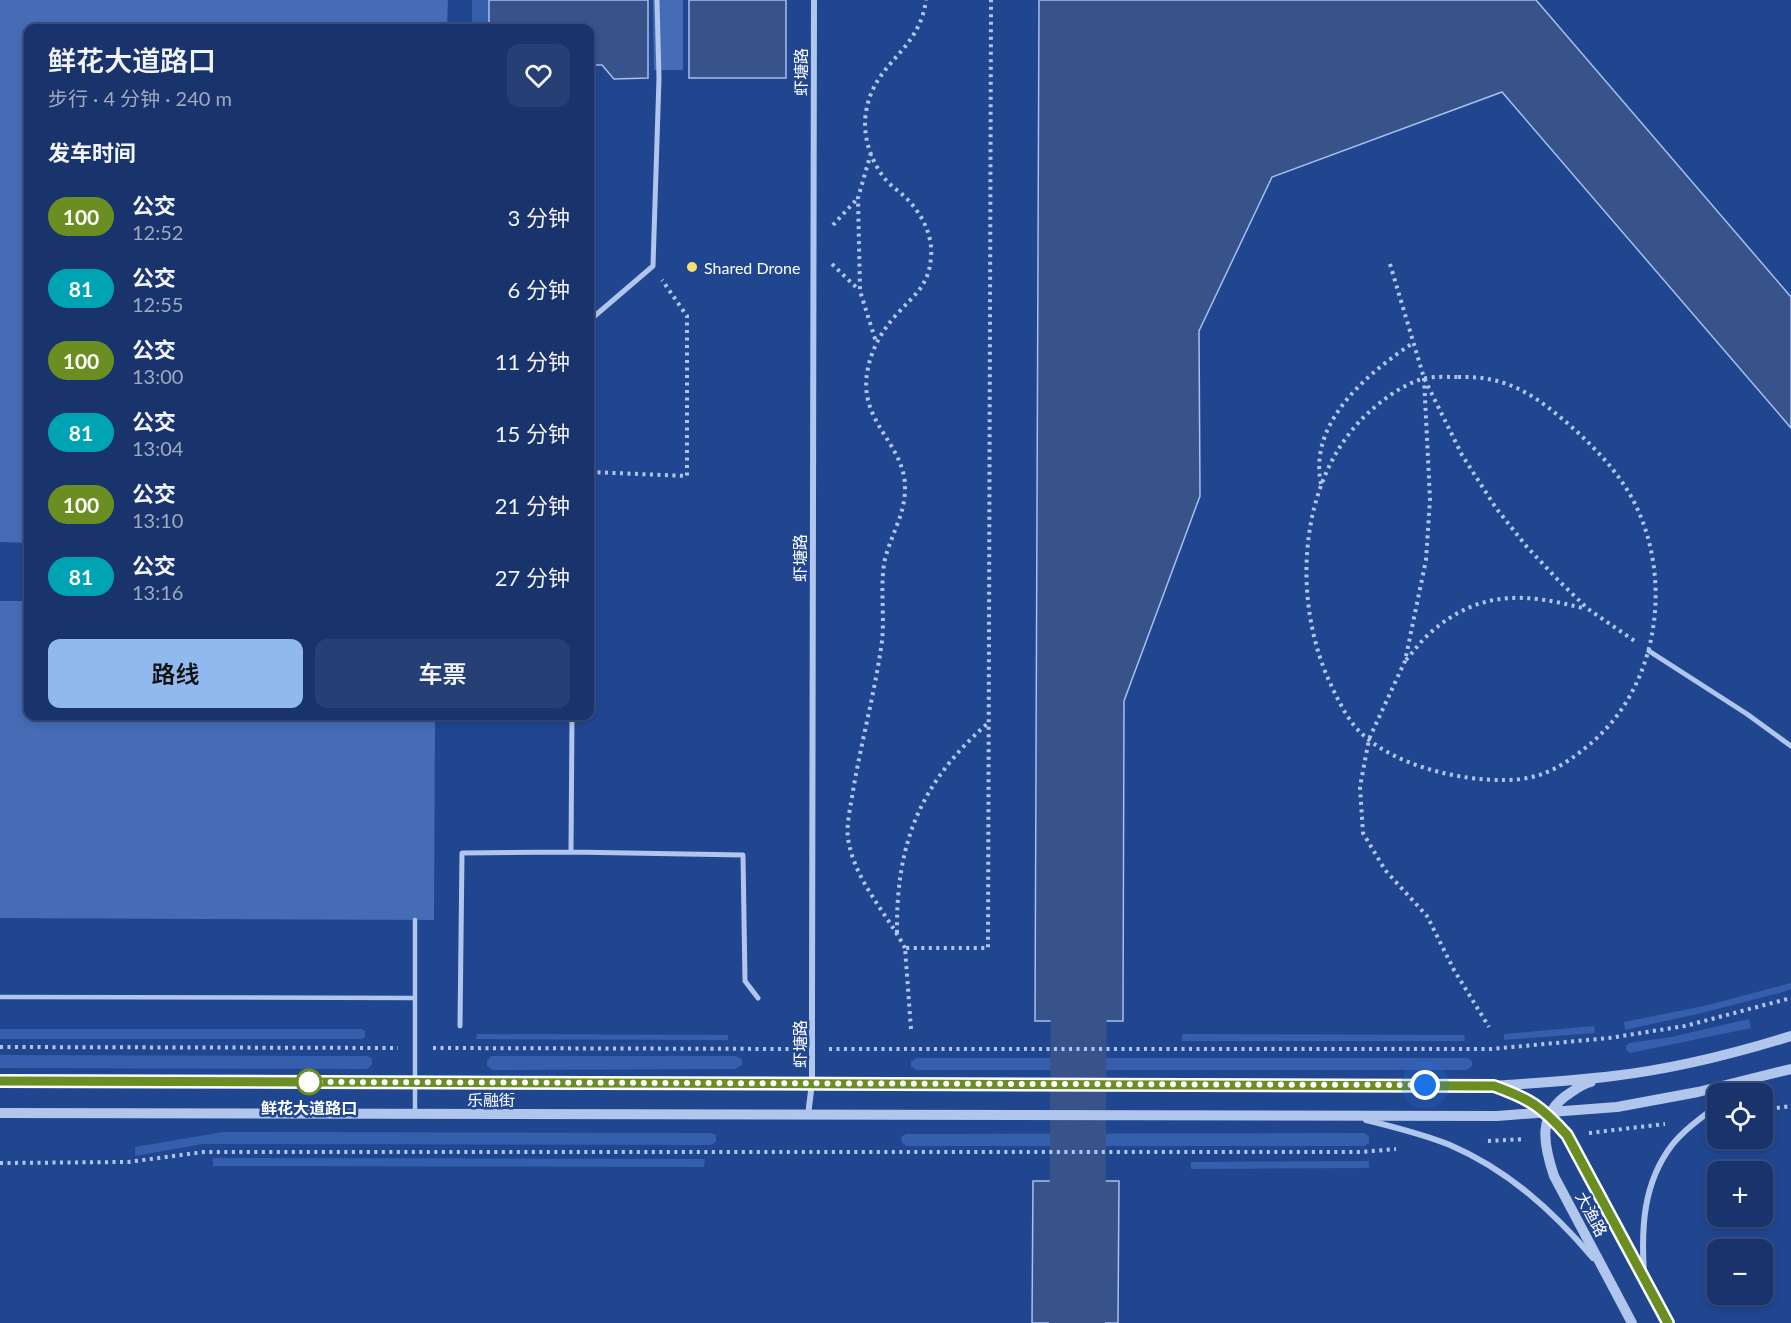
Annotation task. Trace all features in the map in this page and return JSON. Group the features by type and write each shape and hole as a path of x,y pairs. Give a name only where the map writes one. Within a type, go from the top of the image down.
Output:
{"street":[{"path":"594,317 652,266 659,78 657,0"},
{"name":"虾塘路","path":"808,1115 812,1083 814,0"},
{"path":"1648,651 1747,714 1791,746"},
{"path":"572,720 572,852"},
{"path":"460,1026 462,853 743,855 745,981 758,998"},
{"path":"1548,1113 1562,1098 1583,1084 1613,1076 1707,1059 1791,1036"},
{"name":"乐融街","path":"0,1113 1497,1116 1617,1107 1698,1092 1791,1069"},
{"name":"乐融街","path":"0,1081 1494,1086 1613,1076"},
{"path":"1753,1083 1763,1077"},
{"name":"大渔路","path":"1494,1086 1532,1102 1548,1113 1567,1135 1668,1323"},
{"name":"大渔路","path":"1548,1113 1544,1137 1554,1176 1632,1323"},
{"path":"1644,1278 1643,1223 1648,1195 1657,1168 1673,1144 1707,1115"},
{"path":"1354,1116 1408,1130 1478,1158 1536,1198 1565,1224 1604,1270"}],"lane":[{"path":"415,920 415,1114"},
{"path":"0,997 415,998"}],"path":[{"path":"911,1029 905,948 865,885 852,857 847,835 855,781 882,646 882,594 885,562 892,535 902,512 906,490 898,456 882,434 868,401 867,370 877,343 897,313 924,285 932,255 930,241 921,216 908,199 879,172 865,131 865,114 876,81 914,37 921,22 926,0"},
{"path":"905,948 988,948 991,0"},
{"path":"871,153 858,198 860,291 877,343"},
{"path":"858,198 813,246 860,291"},
{"path":"1390,264 1424,378 1462,455 1496,508 1535,555 1588,609 1648,651"},
{"path":"594,472 687,476 687,316 652,266"},
{"path":"1321,484 1318,471 1321,448 1333,419 1354,391 1381,364 1413,343"},
{"path":"1424,378 1430,499 1426,560 1405,661 1369,739 1360,787 1363,833 1385,870 1427,916 1454,970 1489,1027"},
{"path":"1424,378 1488,379 1515,387 1546,404 1595,448 1616,472 1632,499 1644,528 1652,558 1656,589 1655,620 1639,680 1624,707 1602,734 1560,768 1533,777 1506,781 1454,775 1404,759 1379,748 1358,730 1340,704 1325,673 1314,640 1308,611 1306,581 1308,551 1317,494 1327,468 1341,443 1377,404 1400,389 1424,378"},
{"path":"1405,661 1430,633 1482,602 1520,596 1552,600 1588,609"},
{"path":"897,933 900,868 908,837 921,807 934,783 950,761 989,723"},
{"path":"0,1047 1449,1050 1546,1045 1609,1038 1685,1026 1791,998"},
{"path":"1773,1108 1791,1106"},
{"path":"0,1163 128,1162 204,1152 1171,1152"}],"shaded area":[{"path":"472,0 489,0 489,24 472,24"},
{"path":"489,0 648,0 648,78 614,79 602,65 594,65 594,24 489,24"},
{"path":"689,0 786,0 786,78 689,78"},
{"path":"1039,0 1536,0 1791,297 1791,428 1502,92 1272,177 1199,331 1200,496 1124,701 1123,1021 1035,1021"},
{"path":"1791,983 1791,989 1783,992 1625,1030 1624,1022 1704,1006"},
{"path":"1749,1019 1751,1028 1630,1053 1626,1050 1629,1043 1671,1037"},
{"path":"1594,1026 1595,1033 1504,1040 1504,1034"},
{"path":"0,1029 362,1029 365,1031 365,1037 361,1039 0,1039"},
{"path":"477,1034 728,1035 728,1040 476,1039"},
{"path":"1182,1034 1464,1035 1465,1041 1182,1041"},
{"path":"0,1055 367,1056 372,1058 372,1065 367,1069 0,1068"},
{"path":"491,1056 736,1056 742,1059 742,1065 735,1069 493,1070 487,1066 487,1061"},
{"path":"917,1058 1468,1058 1472,1061 1472,1066 1466,1070 917,1070 911,1067 911,1061"},
{"path":"223,1132 711,1133 716,1135 716,1142 711,1145 203,1144 135,1156 135,1147"},
{"path":"1364,1133 1369,1136 1369,1143 1364,1146 906,1146 902,1143 901,1137 906,1134"},
{"path":"213,1158 705,1159 704,1167 213,1166"},
{"path":"1369,1161 1369,1168 1191,1169 1191,1162"},
{"path":"1033,1181 1119,1181 1118,1323 1032,1323"}],"building":[{"path":"0,0 448,0 447,24 24,24 24,543 0,542"},
{"path":"653,0 683,0 683,70 654,70"},
{"path":"0,601 24,601 24,720 435,720 434,920 0,918"}],"waterway":[{"path":"1077,1323 1079,945"}],"bus line":[{"name":"100","path":"0,1081 1494,1086 1532,1102 1548,1113 1567,1135 1668,1323"}],"place":[{"name":"Shared Drone","path":"692,267"},
{"name":"鲜花大道路口","path":"309,1082"}],"route":[{"path":"309,1082 1425,1085"}]}
